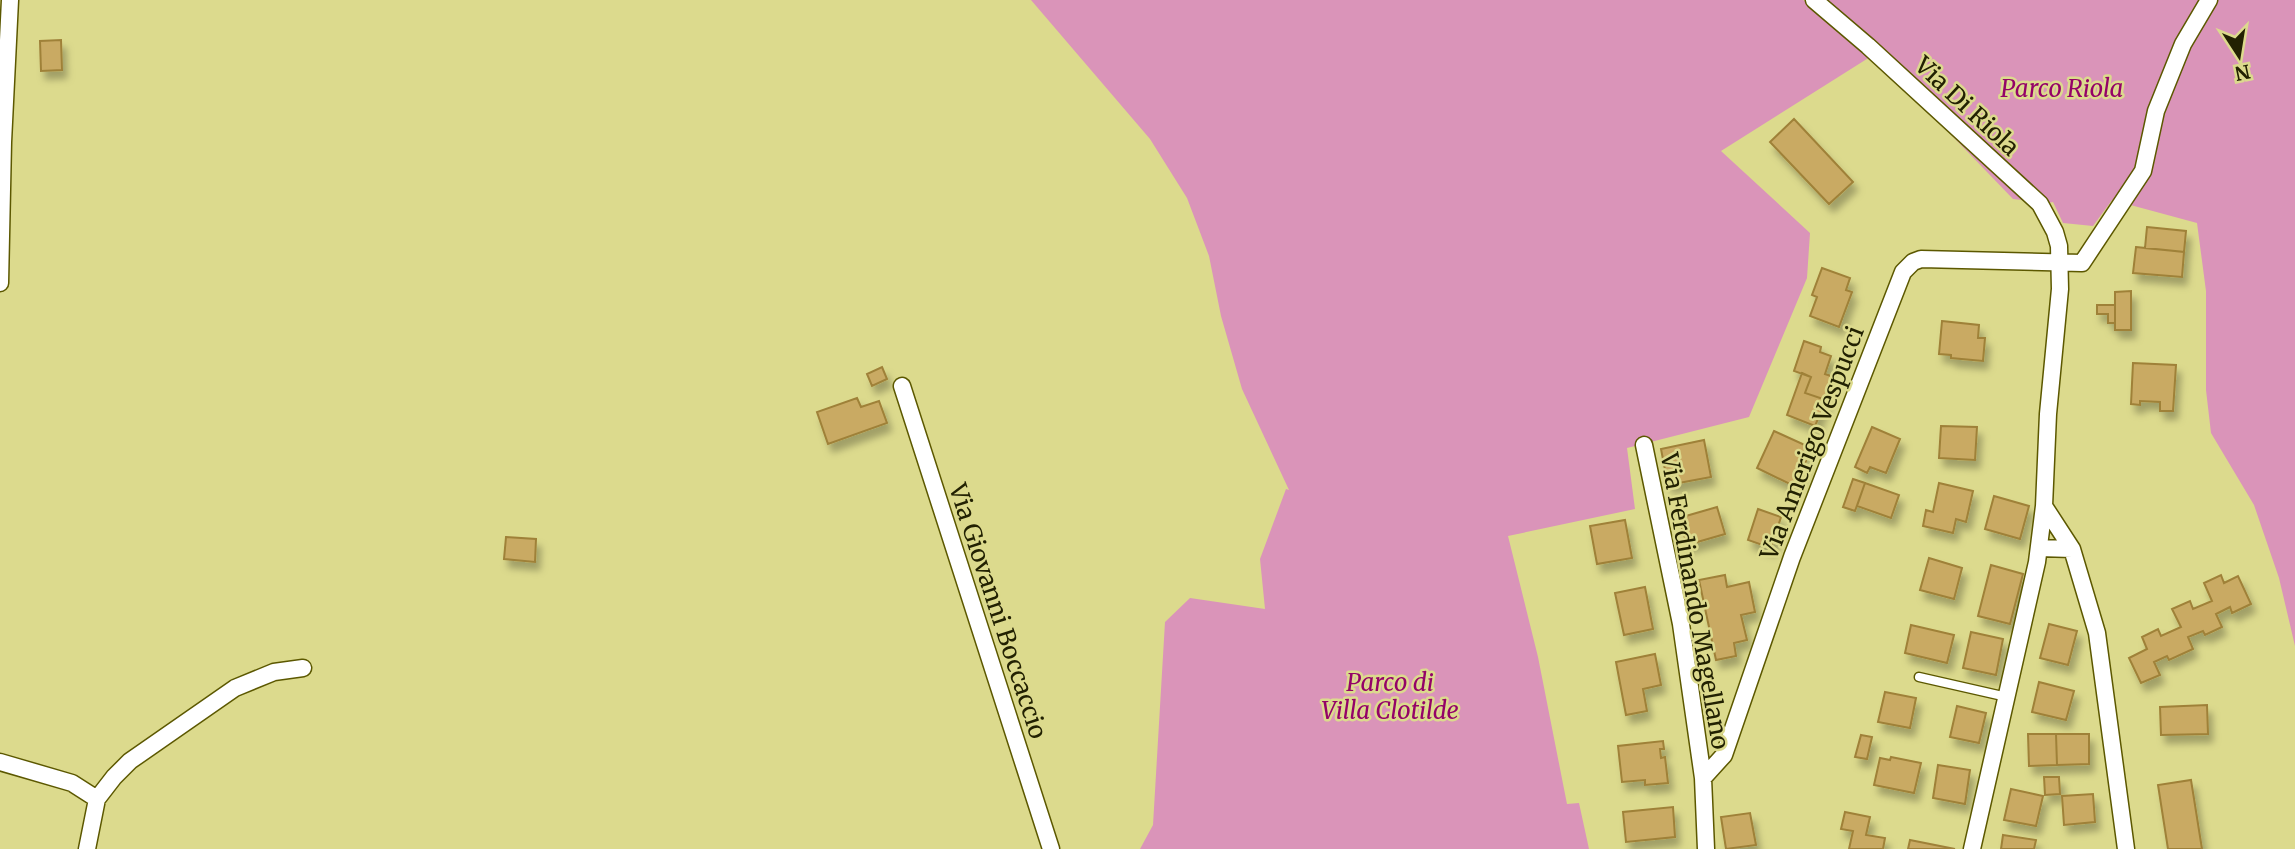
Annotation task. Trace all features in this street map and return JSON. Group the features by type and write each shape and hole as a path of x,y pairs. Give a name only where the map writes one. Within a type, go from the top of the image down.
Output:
{"street":[{"path":"0,283 10,0"},
{"name":"Via Di Riola","path":"1814,0 2040,204 2055,232 2060,289 2039,548 1972,849"},
{"path":"2059,263 2082,263 2143,171 2157,111 2183,44 2209,0"},
{"name":"Via Amerigo Vespucci","path":"1703,778 1724,755 1792,557 1903,272 1913,262 1921,259 2059,263"},
{"name":"Via Giovanni Boccaccio","path":"902,386 1051,849"},
{"name":"Via Ferdinando Magellano","path":"1644,445 1681,624 1703,778 1706,849"},
{"path":"2044,506 2072,549 2096,633 2126,849"},
{"path":"2039,548 2072,549"},
{"path":"87,849 97,799 130,761 223,695 274,672 303,668"},
{"path":"0,762 72,783 97,799"}],"lane":[{"path":"1919,677 2007,697"}],"green space":[{"path":"1031,0 1803,0 1818,8 1821,0 2295,0 2295,646 2279,578 2254,505 2211,433 2206,390 2206,291 2197,223 2112,200 2093,226 2063,223 2053,202 2013,199 1935,118 1870,57 1721,151 1810,233 1807,278 1749,417 1627,448 1635,509 1508,536 1538,657 1567,804 1579,803 1589,849 1140,849 1153,825 1165,622 1190,598 1265,609 1260,559 1286,489 1289,490 1242,389 1221,316 1209,256 1187,198 1150,139"}],"building":[{"path":"61,40 62,70 41,71 40,41"},
{"path":"1794,119 1853,182 1829,204 1770,142"},
{"path":"2147,227 2186,231 2184,252 2145,248"},
{"path":"2136,247 2184,252 2182,277 2133,273"},
{"path":"1822,268 1850,278 1846,290 1852,292 1839,327 1810,316 1817,297 1812,295"},
{"path":"2131,291 2131,330 2115,330 2115,292"},
{"path":"2097,305 2115,305 2115,323 2108,323 2108,314 2097,314"},
{"path":"1942,321 1979,325 1978,338 1985,338 1983,361 1939,354"},
{"path":"1804,341 1821,347 1820,352 1831,356 1825,374 1834,377 1826,400 1805,393 1811,377 1794,371"},
{"path":"2133,363 2176,365 2173,411 2160,411 2160,402 2140,401 2140,405 2131,404"},
{"path":"882,367 887,379 872,386 867,374"},
{"path":"1802,373 1811,377 1805,393 1826,400 1815,426 1787,415"},
{"path":"857,398 861,407 879,401 887,423 828,444 817,412"},
{"path":"1941,426 1977,427 1975,460 1939,458"},
{"path":"1872,427 1900,439 1886,473 1870,467 1867,473 1855,467"},
{"path":"1774,431 1807,446 1801,458 1806,461 1794,486 1757,468"},
{"path":"1704,440 1711,477 1668,485 1661,449"},
{"path":"1853,479 1865,483 1855,511 1843,507"},
{"path":"1865,483 1899,495 1891,518 1857,506"},
{"path":"1939,483 1973,491 1966,522 1956,519 1953,533 1923,526 1926,510 1933,512"},
{"path":"1994,496 2029,506 2020,539 1985,529"},
{"path":"1717,507 1725,534 1687,545 1679,518"},
{"path":"1758,509 1781,517 1771,548 1748,540"},
{"path":"1625,520 1632,558 1597,564 1590,526"},
{"path":"506,537 536,539 535,562 504,559"},
{"path":"1929,558 1962,568 1954,599 1920,590"},
{"path":"1991,565 2023,574 2010,624 1978,616"},
{"path":"1725,575 1727,587 1749,582 1755,612 1741,615 1747,640 1734,643 1736,656 1716,660 1699,580"},
{"path":"2221,575 2224,583 2238,576 2251,604 2232,613 2230,607 2216,614 2222,627 2205,635 2203,631 2188,637 2193,649 2169,660 2167,656 2154,662 2160,675 2141,683 2129,658 2147,649 2142,637 2158,629 2161,636 2181,627 2172,609 2190,601 2193,609 2212,601 2204,583"},
{"path":"1645,587 1653,629 1624,635 1615,593"},
{"path":"2049,624 2077,631 2068,665 2040,658"},
{"path":"1911,625 1954,635 1947,663 1905,653"},
{"path":"1971,632 2003,639 1996,675 1963,668"},
{"path":"1655,654 1661,685 1643,689 1647,711 1626,715 1616,662"},
{"path":"2039,682 2074,691 2066,720 2032,712"},
{"path":"1885,692 1916,698 1910,728 1878,722"},
{"path":"2207,705 2208,734 2161,735 2160,707"},
{"path":"1957,706 1986,713 1979,743 1950,737"},
{"path":"2028,734 2056,734 2057,765 2029,766"},
{"path":"2056,734 2089,734 2089,764 2057,765"},
{"path":"1861,735 1872,737 1867,759 1855,757"},
{"path":"1663,741 1661,758 1665,757 1668,783 1645,785 1645,780 1622,782 1618,746"},
{"path":"1891,757 1921,763 1914,793 1874,785 1880,758 1890,760"},
{"path":"1938,765 1970,770 1965,804 1933,798"},
{"path":"2044,777 2059,777 2060,794 2045,795"},
{"path":"2191,780 2202,849 2168,849 2158,785"},
{"path":"2011,789 2043,796 2036,826 2004,820"},
{"path":"2093,794 2095,822 2064,825 2062,796"},
{"path":"1673,807 1675,837 1626,842 1623,812"},
{"path":"1845,812 1870,817 1866,835 1885,838 1883,849 1849,849 1853,831 1841,829"},
{"path":"1750,813 1756,845 1726,849 1721,817"},
{"path":"2003,835 2036,840 2034,849 2001,849"},
{"path":"1910,840 1955,849 1908,849"}],"park label":[{"name":"Parco Riola","path":"2062,88"},
{"name":"Parco di Villa Clotilde","path":"1390,696"}]}
